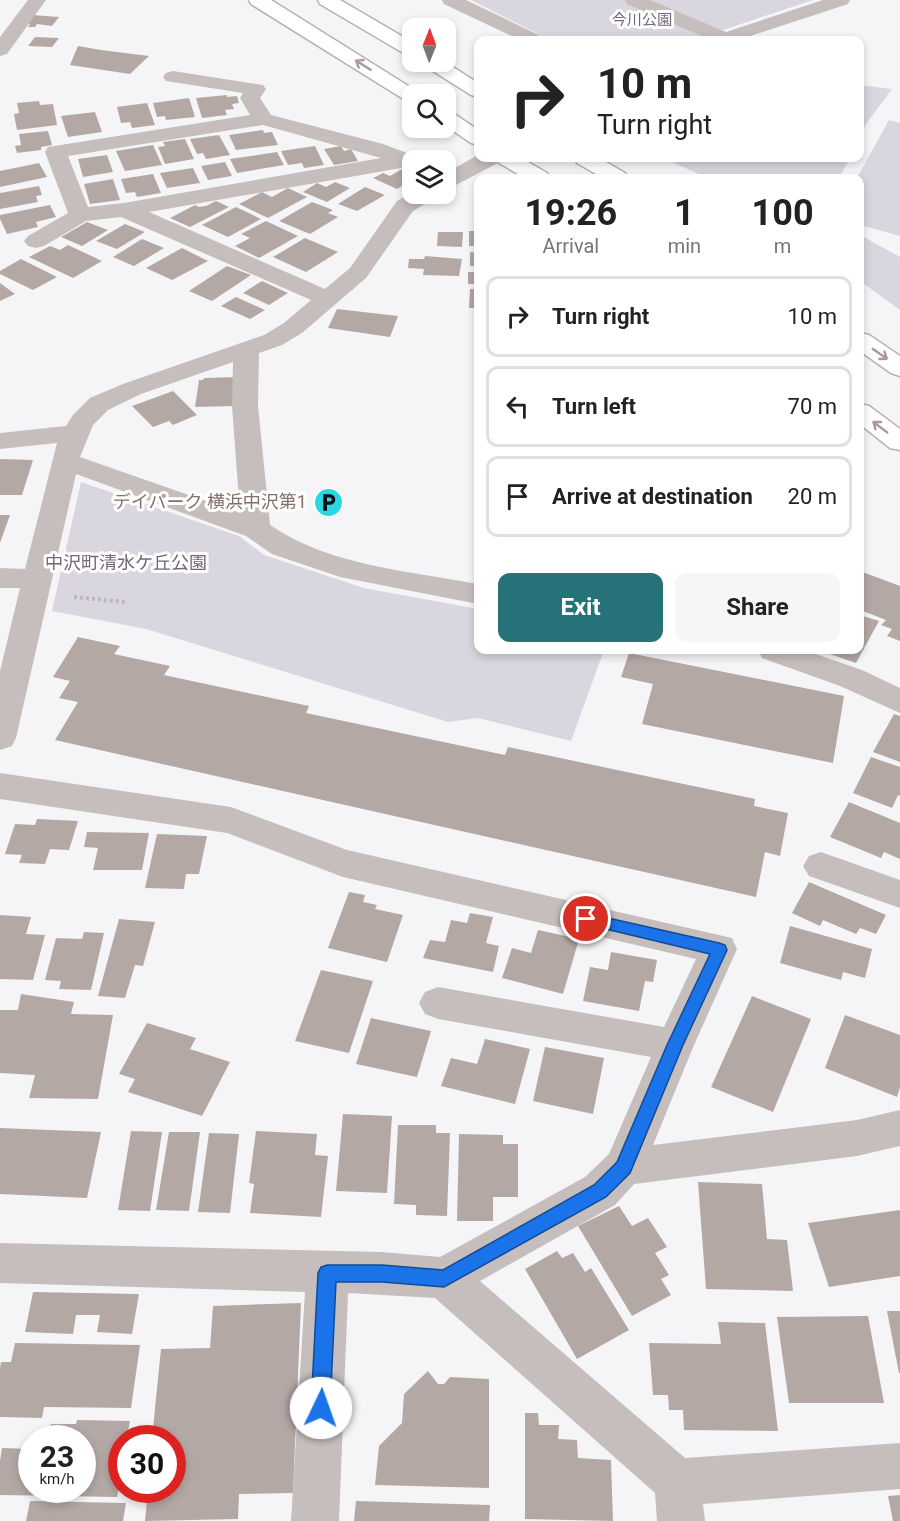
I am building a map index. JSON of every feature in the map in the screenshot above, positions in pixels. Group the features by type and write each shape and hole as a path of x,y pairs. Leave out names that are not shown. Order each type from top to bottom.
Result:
{"highway":[{"path":"258,0 402,90"},
{"path":"327,0 402,44"},
{"path":"448,72 474,88"},
{"path":"456,124 474,135"},
{"path":"513,162 533,174"},
{"path":"591,162 611,174"},
{"path":"864,343 900,368"},
{"path":"864,415 900,442"}],"street":[{"path":"0,50 38,0"},
{"path":"451,0 526,36"},
{"path":"634,0 715,36"},
{"path":"731,36 841,0"},
{"path":"173,77 256,89 250,98 263,118"},
{"path":"80,215 56,152 263,118 402,160"},
{"path":"456,176 482,162"},
{"path":"36,241 80,215 124,210 402,163"},
{"path":"0,738 6,689 36,588 65,461 82,421 99,404 132,389 273,340 293,328 358,273 408,204"},
{"path":"124,210 328,299"},
{"path":"246,349 245,406 256,529"},
{"path":"0,441 75,433"},
{"path":"65,461 256,529 282,547 350,570 474,593"},
{"path":"0,578 36,588"},
{"path":"784,654 851,678 900,702"},
{"path":"0,786 231,820 343,863 719,950 675,1045 624,1167 600,1191 444,1278 382,1273 0,1263"},
{"path":"821,866 900,894"},
{"path":"438,1003 675,1045"},
{"path":"624,1167 857,1138 900,1128"},
{"path":"315,1521 327,1273"},
{"path":"444,1278 679,1502 900,1466"}],"path":[{"path":"36,588 124,602"}],"green space":[{"name":"今川公園","path":"471,0 813,0 705,36 542,36"},
{"path":"864,86 892,89 864,128"},
{"path":"889,120 900,123 900,236 864,226 864,174 859,174"},
{"path":"672,162 848,162 841,174 699,174"},
{"path":"864,237 900,257 900,310 864,284"},
{"name":"中沢町清水ケ丘公園","path":"81,482 239,536 264,555 364,588 474,608 474,654 603,654 571,741 478,718 448,722 146,629 52,611"}],"building":[{"path":"32,15 59,17 52,26 37,24 35,27 28,27 30,24 25,24"},
{"path":"35,37 59,38 52,47 28,46"},
{"path":"78,46 149,56 130,74 70,65"},
{"path":"227,95 227,97 237,96 239,103 232,104 234,109 225,110 227,115 202,118 196,98"},
{"path":"189,98 195,117 166,120 165,116 157,117 153,103"},
{"path":"39,101 40,105 53,104 57,125 17,130 14,114 19,113 17,103"},
{"path":"147,103 155,125 132,128 130,122 121,123 117,107"},
{"path":"95,112 102,132 68,137 61,116"},
{"path":"263,130 264,133 272,132 278,145 236,150 229,135"},
{"path":"48,131 52,145 41,147 41,150 17,153 15,146 21,145 19,134"},
{"path":"219,135 230,155 206,159 203,153 197,154 190,139"},
{"path":"185,139 194,159 165,164 158,147 165,146 163,142"},
{"path":"153,145 162,165 125,171 116,151"},
{"path":"315,146 324,165 304,168 302,163 288,165 281,151"},
{"path":"341,146 344,151 351,149 358,161 334,165 324,149"},
{"path":"277,152 284,165 237,173 230,159"},
{"path":"107,155 113,172 83,177 78,159"},
{"path":"225,162 232,176 208,180 201,166"},
{"path":"39,163 47,177 0,187 0,171"},
{"path":"193,168 200,183 167,188 160,173"},
{"path":"402,169 402,186 397,189 373,178 383,173 390,176"},
{"path":"153,174 161,193 137,197 135,192 126,193 121,179"},
{"path":"113,179 120,200 90,204 84,184"},
{"path":"335,182 350,188 327,202 303,192 317,183 326,187"},
{"path":"39,186 42,195 36,196 38,202 0,209 0,193"},
{"path":"365,187 385,195 357,211 338,204"},
{"path":"288,188 307,197 268,218 239,204 262,192 272,197"},
{"path":"216,201 229,207 190,227 170,218 195,205 206,206"},
{"path":"312,202 333,210 328,213 338,217 310,234 279,221"},
{"path":"50,205 56,217 36,222 38,227 7,234 0,219 0,215"},
{"path":"236,207 261,219 228,237 202,225"},
{"path":"266,221 298,236 259,258 235,246 250,238 241,234"},
{"path":"87,222 108,230 82,246 61,237"},
{"path":"125,224 145,232 117,249 96,241"},
{"path":"469,231 474,231 474,246 469,246"},
{"path":"438,232 463,232 462,247 437,246"},
{"path":"305,238 338,252 306,272 273,257"},
{"path":"142,239 164,248 134,266 113,257"},
{"path":"68,245 102,261 73,278 29,257 50,246 60,250"},
{"path":"182,248 208,261 172,280 146,268"},
{"path":"470,252 474,252 474,266 470,266"},
{"path":"425,256 462,259 459,276 423,275 424,269 408,268 409,259 424,259"},
{"path":"21,259 57,277 33,290 0,274 0,271"},
{"path":"227,266 251,275 212,301 189,291"},
{"path":"468,272 474,272 474,284 468,284"},
{"path":"262,281 288,293 269,305 243,293"},
{"path":"0,283 15,294 0,301"},
{"path":"470,289 474,289 474,308 469,308"},
{"path":"236,297 265,310 250,319 221,306"},
{"path":"337,309 398,316 390,337 328,328"},
{"path":"238,377 234,406 195,407 199,380"},
{"path":"173,391 197,415 173,425 169,421 153,427 132,406"},
{"path":"0,459 33,460 22,495 0,495"},
{"path":"0,515 10,515 0,543"},
{"path":"864,572 900,586 900,641 887,636 892,629 881,625 886,620 864,612"},
{"path":"864,616 879,621 864,648"},
{"path":"78,637 120,646 114,654 170,666 164,675 309,706 306,713 505,755 508,747 755,799 754,806 788,813 780,856 765,852 756,897 55,740 78,702 59,698 70,681 53,677"},
{"path":"629,654 634,654 844,696 833,763 642,724 653,684 621,677"},
{"path":"830,654 861,654 856,663"},
{"path":"894,714 900,716 900,762 873,752"},
{"path":"871,757 900,767 900,796 898,795 892,808 853,793"},
{"path":"849,802 900,823 900,859 884,852 881,858 830,837"},
{"path":"37,819 78,821 69,850 50,849 45,864 19,863 22,855 5,854 15,824 35,825"},
{"path":"87,832 149,833 142,870 93,870 98,848 84,847"},
{"path":"157,834 207,836 199,874 186,874 184,889 145,888"},
{"path":"809,882 886,915 876,934 860,928 856,934 823,920 820,926 792,913"},
{"path":"349,892 365,895 363,902 377,905 375,909 403,915 387,962 328,948"},
{"path":"470,913 493,917 486,943 499,946 493,972 423,958 430,940 445,942 451,920 467,923"},
{"path":"0,915 31,917 26,934 45,935 33,980 0,979"},
{"path":"119,919 155,922 143,966 135,965 125,998 98,996"},
{"path":"790,926 872,949 865,978 843,972 841,980 780,963"},
{"path":"538,930 579,939 563,994 502,978 512,948 531,953"},
{"path":"84,932 104,933 91,990 59,989 61,981 45,980 56,938 82,939"},
{"path":"611,952 657,960 653,982 645,981 639,1011 583,1001 590,967 608,970"},
{"path":"321,970 373,981 349,1053 295,1041"},
{"path":"21,994 74,1002 71,1014 113,1015 98,1099 29,1098 35,1075 0,1073 0,1010 18,1010"},
{"path":"752,996 811,1019 773,1112 711,1087"},
{"path":"845,1015 900,1035 900,1087 897,1097 825,1068"},
{"path":"371,1018 431,1031 417,1077 356,1064"},
{"path":"147,1023 196,1038 190,1049 230,1062 202,1116 128,1092 135,1079 119,1074"},
{"path":"485,1039 530,1049 515,1104 441,1086 451,1058 477,1064"},
{"path":"545,1047 604,1058 593,1114 533,1101"},
{"path":"343,1114 392,1116 387,1193 336,1191"},
{"path":"398,1125 436,1125 436,1133 450,1133 447,1216 416,1215 416,1205 394,1204"},
{"path":"0,1128 101,1132 87,1198 0,1194"},
{"path":"131,1131 162,1132 150,1211 118,1210"},
{"path":"256,1131 317,1134 315,1155 328,1156 321,1217 250,1213 254,1184 249,1183"},
{"path":"169,1132 200,1132 189,1211 156,1210"},
{"path":"209,1133 239,1134 230,1213 198,1212"},
{"path":"459,1134 503,1135 503,1144 518,1144 518,1197 493,1197 493,1221 457,1221"},
{"path":"698,1182 762,1184 767,1239 787,1240 793,1291 706,1289"},
{"path":"619,1206 632,1226 648,1218 667,1247 655,1253 669,1275 661,1279 671,1295 632,1316 578,1226"},
{"path":"900,1210 900,1276 829,1287 808,1223"},
{"path":"557,1251 562,1258 573,1253 585,1272 591,1268 629,1330 577,1359 525,1269"},
{"path":"33,1292 139,1294 132,1334 97,1332 100,1315 76,1315 73,1334 25,1332"},
{"path":"301,1303 293,1493 239,1494 238,1519 145,1521 147,1503 186,1503 186,1425 153,1425 161,1349 210,1348 213,1306"},
{"path":"887,1311 900,1311 900,1373 899,1373"},
{"path":"868,1316 884,1403 789,1403 777,1317"},
{"path":"718,1322 765,1323 778,1431 684,1430 683,1410 669,1410 668,1395 653,1395 649,1343 721,1344"},
{"path":"15,1343 140,1345 131,1408 44,1407 42,1418 0,1417 1,1362 11,1362"},
{"path":"428,1371 438,1384 444,1384 450,1377 489,1379 489,1488 375,1485 379,1446 402,1423 404,1394"},
{"path":"525,1413 538,1413 539,1425 559,1425 558,1439 577,1440 578,1458 611,1460 613,1521 525,1519"},
{"path":"77,1420 130,1421 129,1425 108,1425 108,1497 96,1497 96,1425 51,1425 76,1424"},
{"path":"2,1448 18,1449 18,1495 0,1495"},
{"path":"900,1495 900,1521 893,1521 888,1496"},
{"path":"356,1501 490,1505 489,1521 354,1521"},
{"path":"30,1503 126,1503 123,1521 26,1521"}],"place":[{"name":"デイパーク 横浜中沢第1","path":"328,502"}],"route":[{"path":"321,1408 327,1273 382,1273 444,1278 600,1191 624,1167 675,1045 719,950 586,919"}]}
